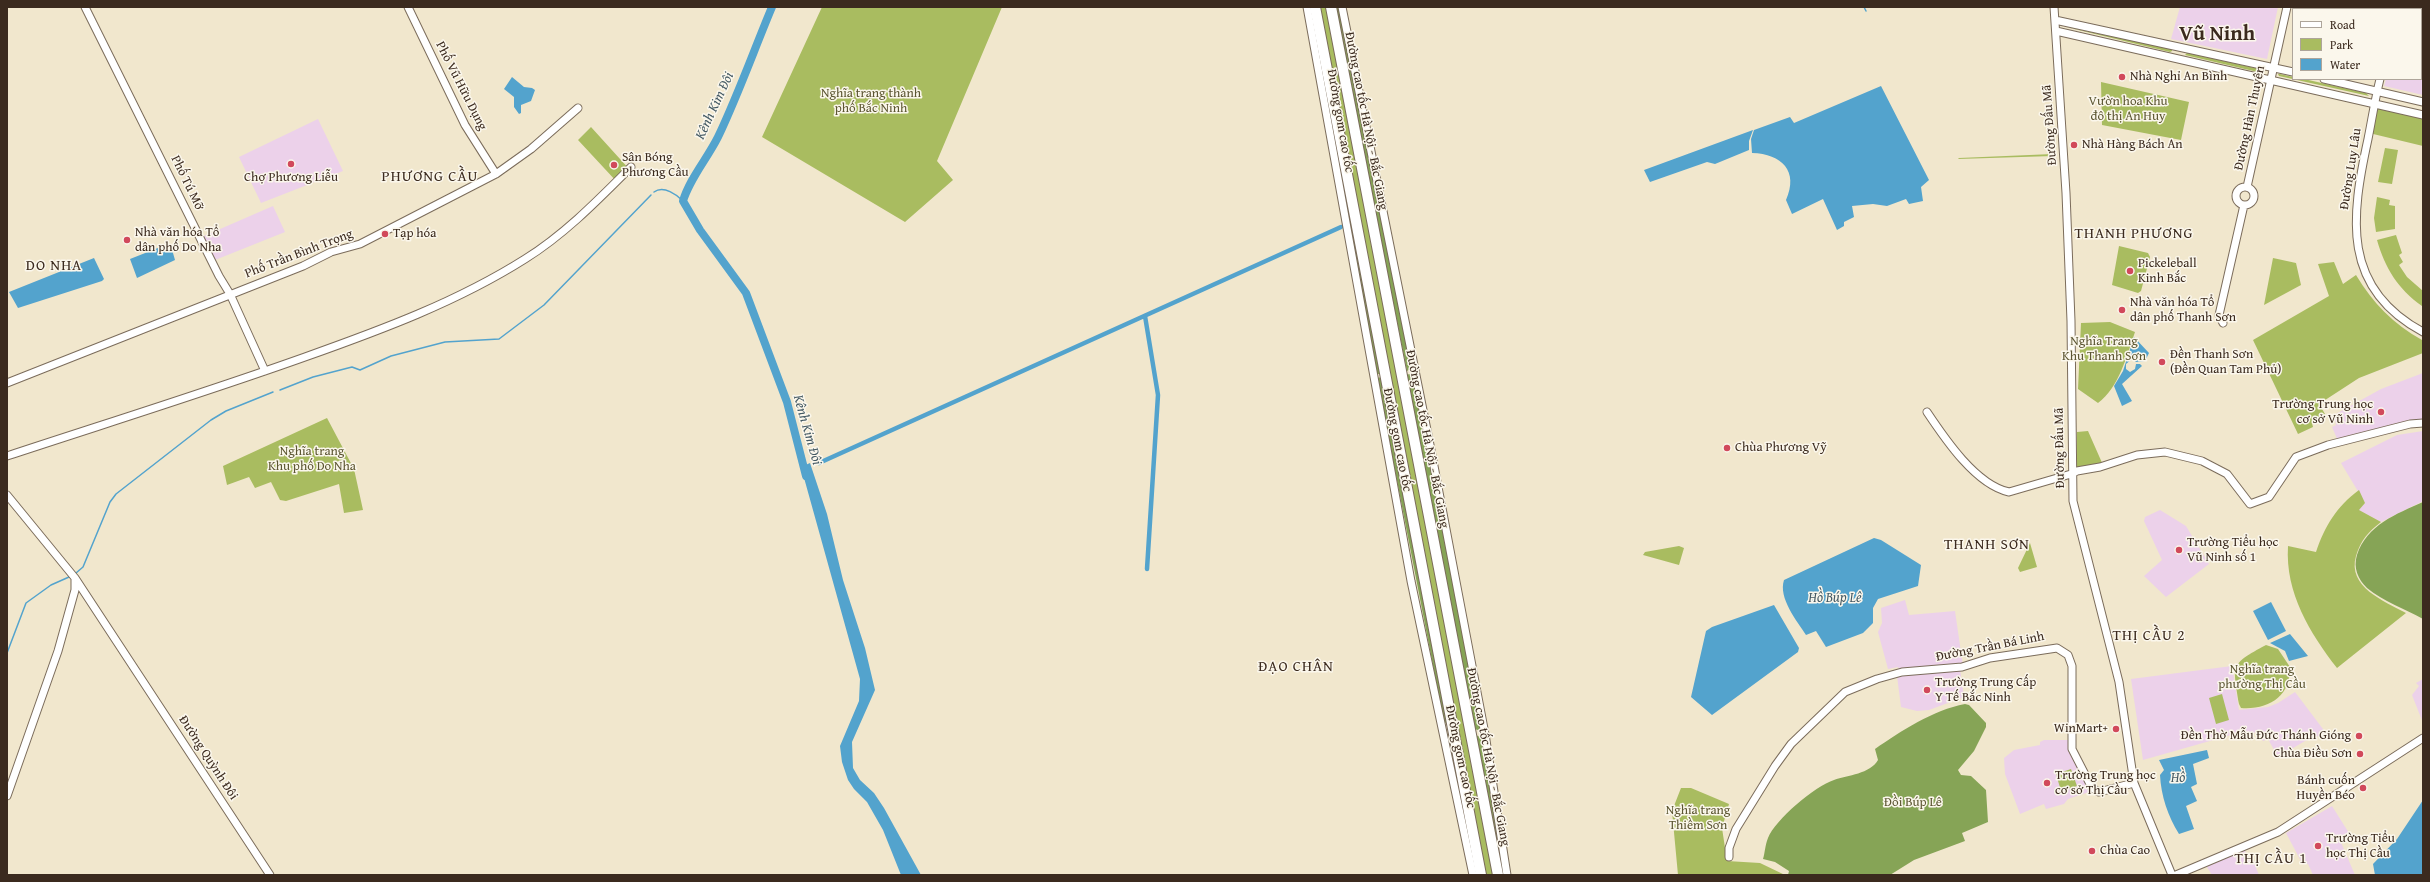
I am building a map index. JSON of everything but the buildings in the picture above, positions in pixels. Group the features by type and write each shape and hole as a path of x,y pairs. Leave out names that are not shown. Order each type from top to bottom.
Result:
{"highway":[{"path":"1315,7 1481,875"},
{"name":"Đường cao tốc Hà Nội - Bắc Giang","path":"1331,7 1498,875"}],"main road":[{"name":"Phố Tú Mỡ","path":"85,7 219,276 230,294 265,371"},
{"name":"Phố Vũ Hữu Dụng","path":"408,7 465,125 496,174"},
{"name":"Đường gom cao tốc","path":"1307,7 1411,581 1473,875"},
{"name":"Đường gom cao tốc","path":"1342,7 1434,468 1485,734 1507,875"},
{"name":"Đường Đấu Mã","path":"2054,7 2071,314 2071,474 2077,526 2121,691 2134,783 2172,875"},
{"name":"Đường Hàn Thuyên","path":"2247,187 2287,7"},
{"path":"2055,20 2292,72"},
{"path":"2056,31 2423,115"},
{"path":"2178,59 2180,47"},
{"path":"2328,80 2423,102"},
{"name":"Đường Luy Lâu","path":"2380,80 2356,202 2358,249 2366,273 2381,297 2397,315 2423,332"},
{"name":"Phố Trần Bình Trọng","path":"7,383 303,266 331,252 360,244 496,174 531,149 578,108"},
{"path":"7,456 265,371 385,328 455,298 519,262 549,241 589,208 631,167"},
{"path":"2247,187 2253,191 2254,197 2251,203 2244,205 2238,202 2236,195 2240,189 2247,187"},
{"path":"2223,323 2219,315 2244,205"},
{"path":"1927,412 1956,454 1999,490 2009,492 2077,471 2100,467 2137,455 2165,452 2202,461 2227,474 2250,504 2269,497 2296,457 2335,443 2410,424 2423,423"},
{"name":"Đường Quỳnh Đôi","path":"7,495 75,578 270,875"},
{"path":"7,796 58,652 75,590 75,578"},
{"name":"Đường Trần Bá Linh","path":"1729,857 1729,848 1736,829 1791,744 1845,692 1877,679 1902,672 1962,667 1990,658 2057,648 2068,655 2072,666 2070,740 2072,749 2090,784 2099,792 2134,783"},
{"path":"2176,875 2278,832 2423,738"}],"shaded area":[{"path":"2180,7 2278,7 2267,59 2171,39"},
{"path":"2423,7 2423,95 2384,86 2386,80 2422,80 2422,8 2400,8"},
{"name":"Chợ Phương Liễu","path":"318,119 343,171 261,203 239,157"},
{"path":"273,206 285,232 215,260 204,236"},
{"name":"Trường Trung học cơ sở Vũ Ninh","path":"2423,373 2423,421 2338,441 2332,427 2336,425 2334,415 2381,389"},
{"path":"2423,431 2423,501 2381,522 2358,510 2365,503 2341,463 2397,435"},
{"name":"Trường Tiểu học Vũ Ninh số 1","path":"2160,510 2186,526 2209,564 2166,597 2144,576 2162,560 2144,521 2145,517"},
{"path":"1905,600 1909,615 1955,611 1963,666 1900,671 1898,667 1888,669 1878,632 1882,623 1881,608"},
{"path":"2232,666 2239,710 2268,707 2278,703 2295,692 2326,733 2305,741 2278,757 2268,739 2263,741 2257,732 2240,737 2238,733 2143,760 2131,679"},
{"path":"1960,669 1964,697 1929,710 1917,711 1901,707 1897,676"},
{"path":"2423,679 2423,723 2412,695 2419,686 2416,683"},
{"name":"Trường Trung học cơ sở Thị Cầu","path":"2044,740 2068,740 2070,750 2089,792 2068,799 2064,804 2046,809 2044,804 2020,814 2005,774 2004,758 2014,750 2040,745 2040,742"},
{"name":"Trường Tiểu học Thị Cầu","path":"2332,806 2349,833 2340,840 2355,875 2313,875 2308,864 2302,863 2286,833"},
{"path":"2245,850 2247,860 2252,858 2259,875 2212,875 2205,864"}],"green space":[{"name":"Nghĩa trang thành phố Bắc Ninh","path":"822,7 1002,7 937,161 953,180 905,222 762,137"},
{"path":"1313,7 1382,374 1377,374 1320,64"},
{"path":"1320,7 1327,7 1493,875 1485,875"},
{"path":"1334,7 1339,7 1412,368 1407,371"},
{"path":"2066,27 2172,49 2172,51 2170,52"},
{"path":"2187,53 2264,71 2262,73 2185,55"},
{"path":"2278,74 2292,77 2292,79 2279,76"},
{"path":"2297,80 2308,80 2366,93 2369,96"},
{"name":"Vườn hoa Khu đô thị An Huy","path":"2101,82 2189,102 2181,140 2102,125"},
{"path":"2374,105 2423,115 2423,146 2369,133"},
{"path":"591,127 630,170 617,182 578,140"},
{"path":"2385,148 2398,150 2392,184 2378,182"},
{"path":"2053,154 2053,156 1958,159 1959,158"},
{"path":"2377,197 2390,200 2389,205 2395,206 2395,229 2376,232 2374,218"},
{"path":"2396,235 2402,253 2399,255 2403,262 2399,265 2407,277 2423,291 2422,306 2399,285 2388,269 2380,250 2377,240"},
{"name":"Pickeleball Kinh Bắc","path":"2119,246 2148,253 2150,257 2141,291 2138,293 2112,285"},
{"path":"2273,258 2296,263 2301,285 2264,305"},
{"path":"2334,262 2343,284 2356,275 2369,295 2384,312 2402,327 2422,340 2423,353 2359,378 2319,404 2325,414 2312,423 2313,427 2298,434 2253,340 2329,296 2318,264"},
{"name":"Nghĩa Trang Khu Thanh Sơn","path":"2110,322 2135,332 2117,380 2112,389 2098,403 2078,389 2081,323"},
{"path":"1410,374 1413,376 1481,729 1478,730 1474,729 1405,375"},
{"path":"1382,377 1448,724 1444,722 1377,378"},
{"name":"Nghĩa trang Khu phố Do Nha","path":"327,418 354,469 363,510 344,513 339,484 286,501 280,500 271,482 255,488 249,477 227,485 223,466"},
{"path":"2088,431 2103,465 2077,468 2077,432"},
{"path":"2359,490 2365,503 2359,510 2381,522 2372,529 2360,545 2356,556 2355,567 2357,576 2369,592 2406,613 2337,668 2318,641 2301,612 2291,580 2288,563 2288,546 2316,552 2327,525 2344,503"},
{"path":"2423,502 2423,619 2387,601 2367,588 2357,573 2356,560 2362,545 2375,528 2393,516"},
{"path":"2030,543 2037,567 2020,572 2018,568"},
{"path":"1679,546 1684,548 1679,565 1643,555 1645,552"},
{"name":"Nghĩa trang phường Thị Cầu","path":"2266,645 2278,649 2290,667 2287,686 2276,699 2269,704 2261,707 2241,708 2235,681 2236,667 2245,657"},
{"path":"2222,694 2229,720 2216,724 2209,698"},
{"name":"Đồi Búp Lê","path":"1965,704 1969,705 1986,723 1986,727 1974,751 1958,770 1961,775 1971,776 1986,790 1988,822 1962,833 1965,841 1914,860 1890,875 1788,875 1789,871 1775,862 1763,859 1767,841 1772,831 1796,804 1826,783 1870,768 1878,760 1875,749 1906,728 1941,711"},
{"path":"1474,734 1482,738 1504,875 1501,875"},
{"path":"2071,769 2077,786 2061,791 2056,774"},
{"name":"Nghĩa trang Thiềm Sơn","path":"1681,788 1691,788 1729,804 1722,828 1727,861 1760,863 1785,875 1678,875 1672,811"}],"water":[{"path":"512,77 524,87 535,90 531,101 521,105 521,113 519,114 514,107 514,97 504,89"},
{"path":"1881,86 1929,180 1921,187 1923,201 1909,204 1906,199 1887,206 1873,204 1852,206 1854,217 1844,222 1844,226 1837,230 1823,199 1792,214 1786,200 1790,190 1789,173 1785,166 1772,157 1752,153 1751,139 1754,130 1790,117 1794,123"},
{"path":"1753,130 1749,141 1749,150 1715,164 1707,162 1650,182 1644,170"},
{"path":"168,244 171,246 175,260 137,278 130,259"},
{"path":"94,258 104,279 102,281 18,308 9,292"},
{"path":"2134,337 2149,353 2145,361 2136,362 2132,359 2126,364 2126,369 2130,372 2135,369 2136,364 2140,364 2142,366 2122,384 2132,401 2122,406 2114,386 2123,371"},
{"path":"810,463 827,514 843,580 865,648 875,690 852,742 853,768 860,780 874,793 884,808 921,875 901,875 883,830 867,802 854,789 848,780 842,762 840,746 859,701 860,679 801,467"},
{"name":"Hồ Búp Lê","path":"1874,538 1881,540 1921,565 1918,586 1878,599 1873,608 1873,623 1863,633 1826,647 1816,631 1806,635 1789,609 1784,594 1784,580"},
{"path":"2271,602 2286,631 2268,640 2253,611"},
{"name":"Hồ Búp Lê","path":"1774,605 1799,648 1798,652 1712,715 1691,697 1706,631 1712,627"},
{"path":"2290,634 2308,656 2289,661 2285,651 2270,643"},
{"name":"Hồ","path":"2207,750 2209,758 2193,764 2197,784 2191,787 2197,801 2186,806 2194,829 2179,834 2168,813 2160,775 2164,770 2159,760"},
{"path":"2423,800 2423,875 2375,875 2373,864 2397,839"}],"waterway":[{"name":"Kênh Kim Đôi","path":"772,7 718,137 694,176 683,201 700,230 746,293 787,402 806,476"},
{"path":"1864,7 1866,11"},
{"path":"654,192 658,190 666,190 683,201"},
{"path":"280,390 313,377 352,367 360,370 391,356 445,342 499,339 544,305 651,195"},
{"path":"819,463 1341,227"},
{"path":"1145,316 1158,395 1147,569"},
{"path":"76,573 83,567 110,502 116,494 211,420 226,411 273,392"},
{"path":"7,653 26,603 51,585 69,577"}],"place":[{"name":"Nhà Nghỉ An Bình","path":"2122,77"},
{"name":"Nhà Hàng Bách An","path":"2074,145"},
{"name":"Chợ Phương Liễu","path":"291,164"},
{"name":"Sân Bóng Phương Cầu","path":"614,165"},
{"name":"Tạp hóa","path":"385,234"},
{"name":"Nhà văn hóa Tổ dân phố Do Nha","path":"127,240"},
{"name":"Pickeleball Kinh Bắc","path":"2130,271"},
{"name":"Nhà văn hóa Tổ dân phố Thanh Sơn","path":"2122,310"},
{"name":"Đền Thanh Sơn (Đền Quan Tam Phủ)","path":"2162,362"},
{"name":"Trường Trung học cơ sở Vũ Ninh","path":"2381,412"},
{"name":"Chùa Phương Vỹ","path":"1727,448"},
{"name":"Trường Tiểu học Vũ Ninh số 1","path":"2179,550"},
{"name":"Trường Trung Cấp Y Tế Bắc Ninh","path":"1927,690"},
{"name":"WinMart+","path":"2116,729"},
{"name":"Đền Thờ Mẫu Đức Thánh Gióng","path":"2359,736"},
{"name":"Chùa Điều Sơn","path":"2360,754"},
{"name":"Trường Trung học cơ sở Thị Cầu","path":"2047,783"},
{"name":"Bánh cuốn Huyền Béo","path":"2363,788"},
{"name":"Trường Tiểu học Thị Cầu","path":"2318,846"},
{"name":"Chùa Cao","path":"2092,851"}],"district":[{"name":"Vũ Ninh","path":"2217,35"},
{"name":"PHƯƠNG CẦU","path":"430,177"},
{"name":"THANH PHƯƠNG","path":"2134,234"},
{"name":"DO NHA","path":"54,266"},
{"name":"THANH SƠN","path":"1987,545"},
{"name":"THỊ CẦU 2","path":"2149,636"},
{"name":"ĐẠO CHÂN","path":"1296,667"},
{"name":"THỊ CẦU 1","path":"2271,859"}]}
